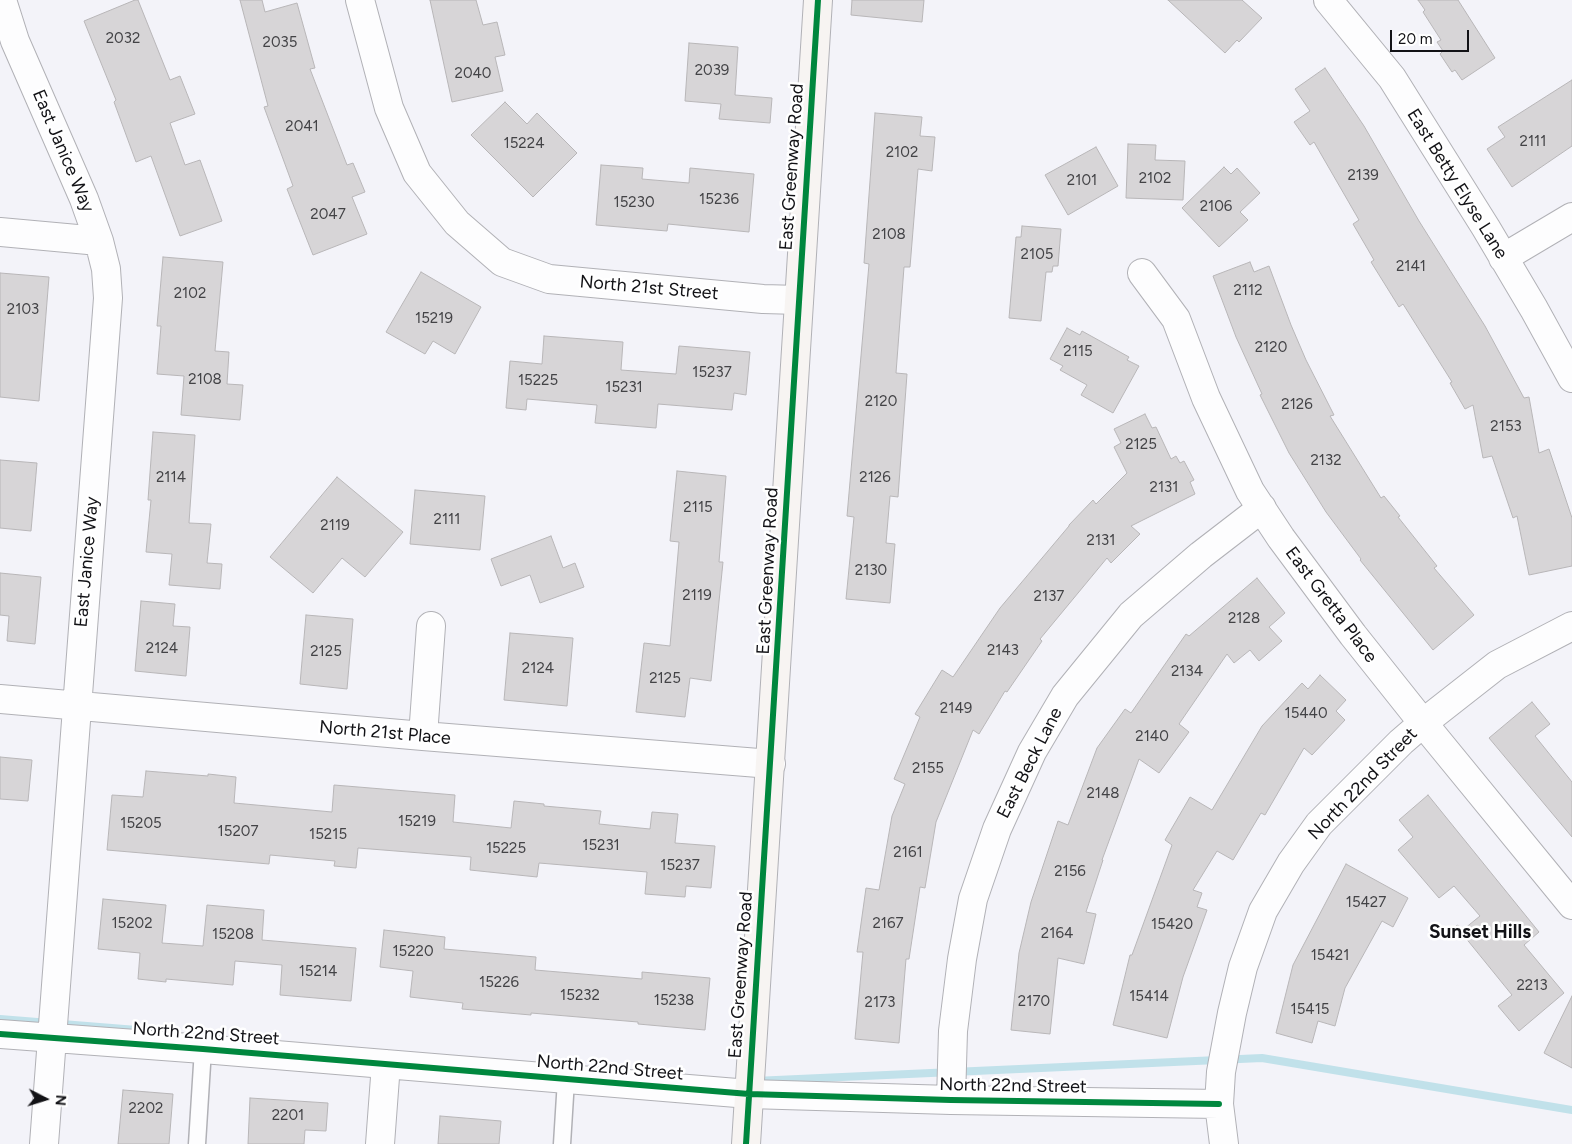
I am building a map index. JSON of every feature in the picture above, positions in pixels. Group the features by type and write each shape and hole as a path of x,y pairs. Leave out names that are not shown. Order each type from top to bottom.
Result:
{"street":[{"name":"East Janice Way","path":"2,0 15,41 84,199 99,241 106,269 108,298 44,1144"},
{"name":"North 21st Street","path":"360,0 390,108 417,173 457,223 502,262 549,279 763,299 799,300"},
{"name":"East Greenway Road","path":"746,1144 818,0"},
{"name":"East Betty Elyse Lane","path":"1328,0 1392,78 1503,258 1572,378"},
{"path":"1503,258 1572,217"},
{"path":"0,232 99,241"},
{"name":"East Gretta Place","path":"1142,273 1176,319 1206,398 1250,491 1281,538 1353,635 1572,905"},
{"name":"East Beck Lane","path":"951,1100 953,1031 962,959 973,900 997,829 1032,752 1065,696 1131,615 1262,508"},
{"path":"423,736 431,626"},
{"name":"North 22nd Street","path":"0,1034 749,1094 951,1100 1219,1104 1221,1072 1232,1013 1244,967 1263,911 1291,863 1319,824 1401,742 1497,665 1572,626"},
{"name":"North 21st Place","path":"0,699 771,764"},
{"path":"380,1144 386,1064"},
{"path":"1219,1104 1224,1144"}],"lane":[{"path":"197,1144 203,1049"},
{"path":"562,1144 566,1080"}],"building":[{"path":"138,0 170,80 180,76 195,114 170,123 185,165 200,160 222,221 180,236 151,156 136,162 114,102 116,100 84,21"},
{"path":"240,0 262,0 265,12 297,3 315,68 310,69 347,165 353,163 365,192 352,197 367,234 313,255 287,189 293,186 264,107 268,106"},
{"path":"430,0 476,0 483,25 497,22 505,55 495,57 503,91 452,102"},
{"path":"852,0 924,0 922,22 851,15"},
{"path":"1168,0 1242,0 1262,18 1239,42 1237,40 1225,53"},
{"path":"1418,0 1458,0 1495,58 1462,80 1455,70 1452,72 1440,54 1443,51 1437,42 1441,40 1423,12 1425,10"},
{"path":"689,43 738,47 735,95 772,98 770,123 719,119 721,104 685,101"},
{"path":"1325,68 1364,126 1419,221 1485,326 1524,398 1529,397 1539,453 1549,449 1572,518 1572,566 1529,575 1517,516 1513,518 1492,456 1483,458 1473,405 1465,409 1450,383 1452,382 1403,304 1399,307 1371,262 1374,260 1353,224 1359,220 1314,142 1310,145 1294,122 1310,111 1295,89"},
{"path":"1572,80 1572,146 1512,187 1487,149 1505,137 1498,127"},
{"path":"505,102 527,124 537,113 577,153 533,197 471,135"},
{"path":"875,113 922,117 920,136 935,137 932,171 918,169 910,267 904,267 896,373 907,374 898,497 890,496 886,543 895,544 890,603 846,599 854,517 847,516 869,264 864,263"},
{"path":"1128,144 1156,145 1155,160 1185,161 1183,200 1126,198"},
{"path":"1096,147 1118,186 1068,215 1045,175"},
{"path":"601,165 643,168 642,179 689,183 690,168 754,174 749,232 668,224 667,231 596,225"},
{"path":"1224,167 1231,174 1237,168 1260,193 1240,212 1248,220 1219,247 1182,208"},
{"path":"1022,226 1061,229 1058,266 1053,266 1052,272 1046,272 1041,321 1009,318 1016,237 1021,237"},
{"path":"163,257 223,262 215,351 229,352 227,384 243,385 240,420 181,415 184,376 157,374 161,326 157,326"},
{"path":"1250,262 1254,272 1269,266 1306,360 1334,415 1330,416 1381,498 1384,496 1400,516 1398,517 1437,566 1434,568 1474,615 1433,650 1360,560 1326,512 1289,453 1260,395 1262,394 1236,337 1213,276"},
{"path":"421,272 481,307 455,354 433,341 425,354 386,332"},
{"path":"0,273 49,277 39,401 0,397"},
{"path":"1067,328 1080,335 1082,331 1129,357 1127,360 1139,366 1113,413 1081,395 1087,385 1060,370 1063,366 1050,359"},
{"path":"544,336 623,342 621,370 676,374 679,346 750,352 746,395 734,393 732,410 658,404 656,428 595,423 597,405 527,399 526,410 506,408 510,361 542,364"},
{"path":"1145,414 1152,428 1156,427 1171,459 1176,456 1180,463 1184,461 1194,480 1190,482 1195,494 1131,526 1140,534 1111,563 1107,558 1040,639 1042,641 1007,692 1005,691 979,734 973,730 936,822 925,888 920,887 909,959 906,959 899,1043 855,1039 863,952 857,952 866,888 879,890 892,816 905,784 894,779 920,717 915,714 942,670 953,677 1000,608 1069,525 1093,500 1096,504 1127,473 1114,447 1121,443 1114,429"},
{"path":"153,432 195,435 189,523 211,524 207,563 222,564 220,589 169,585 172,554 146,552 151,500 148,500"},
{"path":"0,460 37,463 31,531 0,528"},
{"path":"677,471 726,476 719,562 723,562 711,681 690,678 685,717 636,712 644,643 670,646 679,542 670,541"},
{"path":"337,477 403,532 365,577 342,558 313,593 270,557"},
{"path":"415,490 485,496 480,550 410,544"},
{"path":"551,536 563,568 575,563 584,587 540,603 530,575 501,586 491,559"},
{"path":"0,573 41,577 35,644 7,641 9,616 0,615"},
{"path":"1257,578 1285,613 1269,627 1282,641 1259,661 1250,650 1234,663 1227,654 1179,724 1189,732 1159,773 1139,759 1102,860 1086,912 1096,914 1084,964 1058,958 1050,1034 1011,1030 1019,953 1031,902 1058,821 1068,825 1097,748 1125,709 1131,713 1186,634 1189,636"},
{"path":"141,601 175,604 173,626 190,627 186,676 135,671"},
{"path":"306,615 353,619 347,689 300,684"},
{"path":"510,633 573,638 567,706 504,700"},
{"path":"1320,675 1346,700 1336,711 1345,720 1312,755 1304,748 1265,815 1261,813 1233,860 1217,851 1193,890 1202,893 1197,907 1207,910 1183,977 1167,1038 1113,1025 1130,955 1132,955 1172,845 1165,840 1190,797 1212,810 1262,726 1302,683 1308,689"},
{"path":"1532,702 1550,724 1535,736 1572,782 1572,837 1489,738"},
{"path":"0,757 32,760 28,801 0,799"},
{"path":"146,771 236,777 234,803 332,812 334,785 455,795 453,822 511,828 514,801 544,804 544,806 601,811 599,824 650,829 652,812 678,814 675,843 715,846 711,888 686,886 685,897 645,894 647,872 539,863 537,877 470,870 471,857 358,848 356,868 334,866 335,861 270,855 269,864 107,850 112,795 143,797"},
{"path":"1428,795 1539,932 1524,945 1564,993 1519,1031 1498,1006 1512,995 1456,926 1464,929 1480,916 1454,886 1439,898 1398,850 1413,837 1399,820"},
{"path":"1346,864 1408,898 1393,927 1382,921 1345,988 1335,1026 1318,1021 1312,1043 1276,1033 1293,965"},
{"path":"103,899 166,905 162,943 203,946 207,905 264,910 262,940 356,948 351,1001 280,995 282,965 235,961 233,985 166,979 166,982 138,979 140,953 98,949"},
{"path":"384,930 445,937 444,949 536,957 535,970 642,979 642,972 710,978 705,1030 638,1024 638,1022 462,1009 463,1003 410,997 413,971 380,967"},
{"path":"1572,996 1572,1068 1544,1053"},
{"path":"123,1090 173,1094 169,1144 118,1144"},
{"path":"250,1098 328,1103 326,1131 305,1130 304,1144 248,1144"},
{"path":"440,1116 501,1121 499,1144 438,1144"}],"waterway":[{"path":"0,1019 174,1033"},
{"path":"754,1081 1262,1058 1572,1110"}],"cycle path":[{"path":"746,1144 818,0"},
{"path":"0,1034 749,1094 951,1100 1219,1104"}],"district":[{"name":"Sunset Hills","path":"1480,932"}]}
